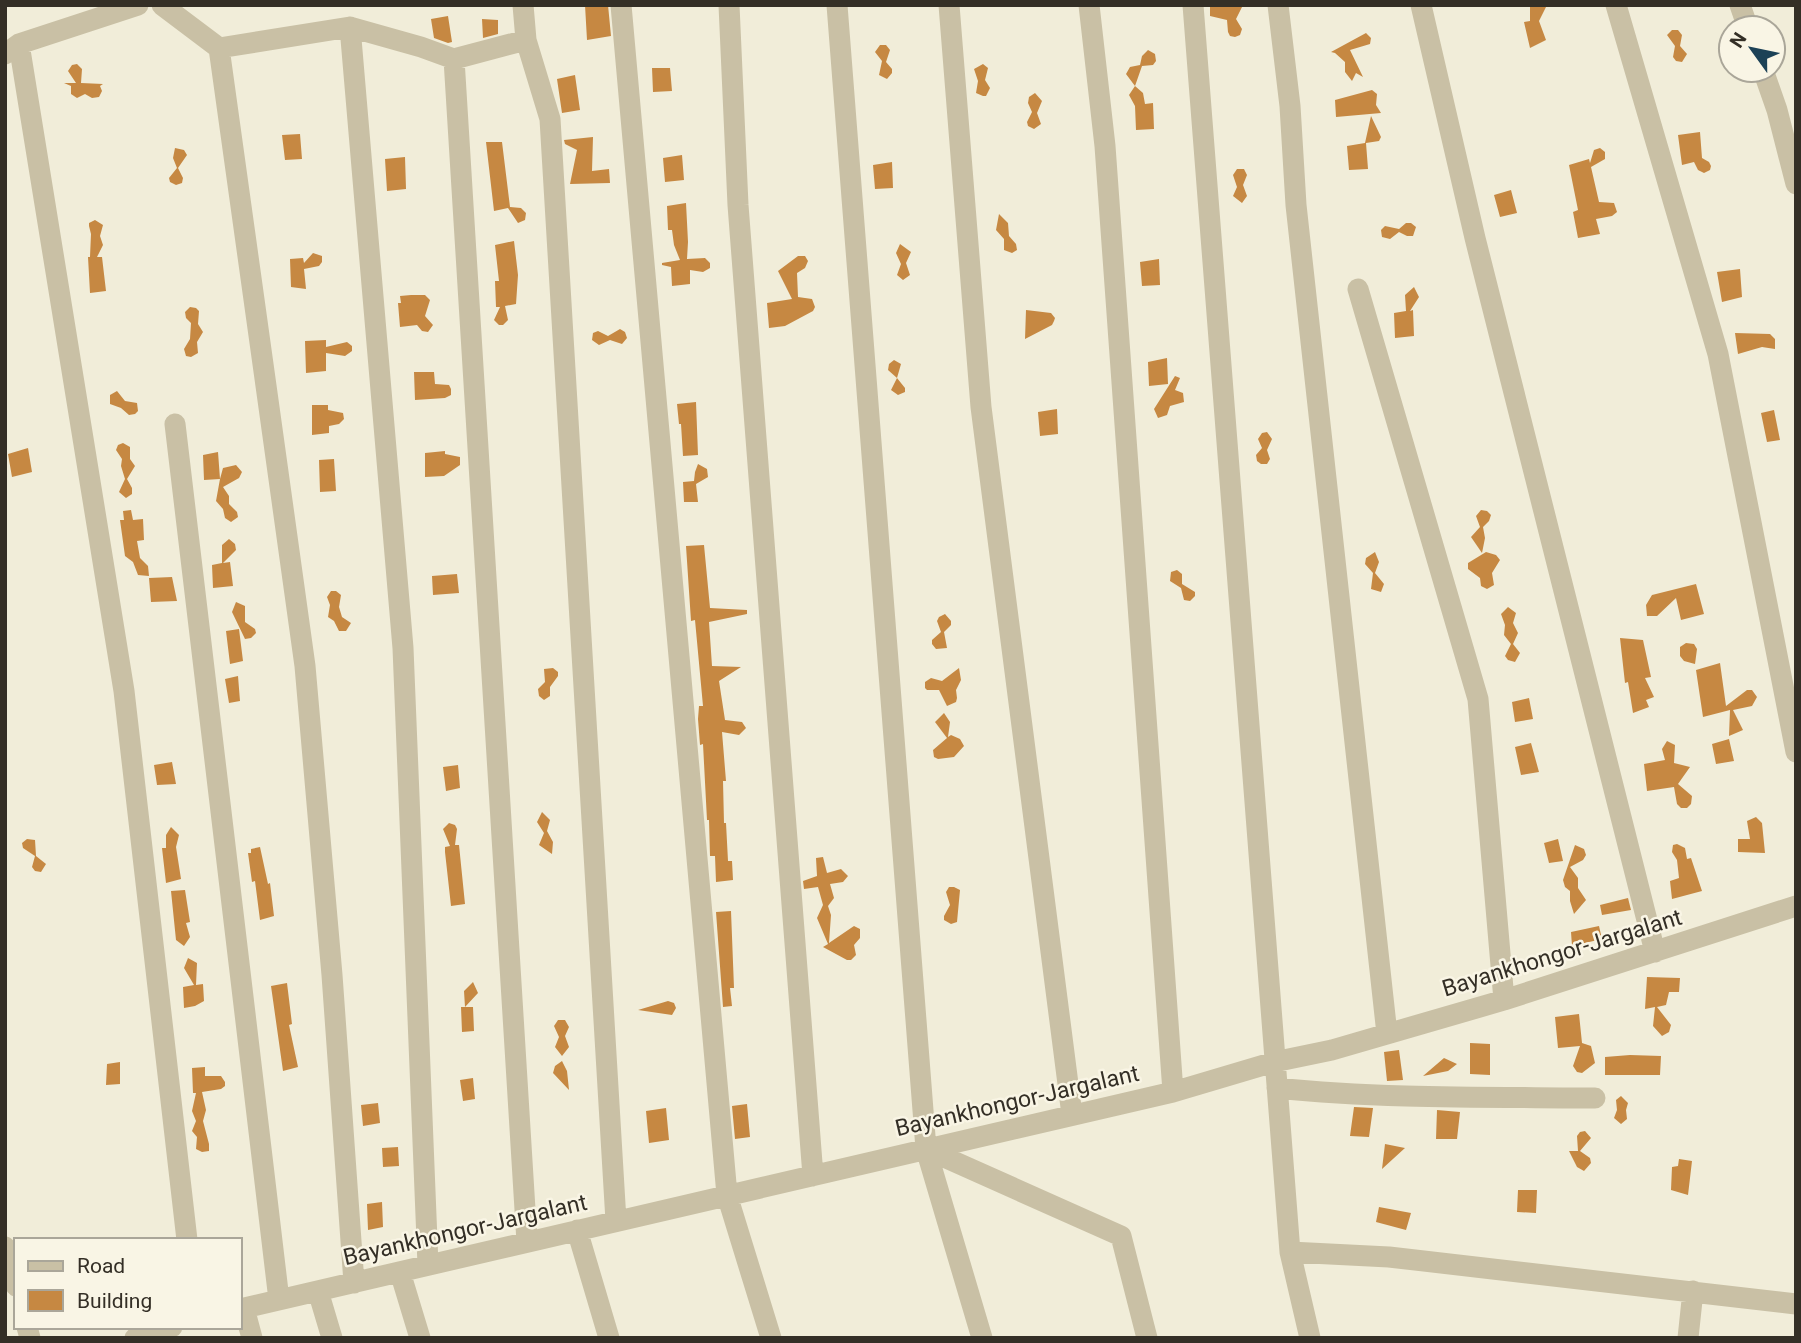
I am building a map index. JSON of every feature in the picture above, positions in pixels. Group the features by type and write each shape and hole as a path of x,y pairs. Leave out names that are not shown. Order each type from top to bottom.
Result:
{"street":[{"path":"138,5 12,49 124,691 187,1238"},
{"path":"162,5 219,48 305,666 332,975 354,1283"},
{"path":"523,5 527,40 550,119 616,1221"},
{"path":"621,5 727,1195 771,1338"},
{"path":"729,5 738,205 813,1176"},
{"path":"837,5 926,1149 982,1338"},
{"path":"948,5 981,407 1072,1115"},
{"path":"1088,5 1105,146 1173,1092"},
{"path":"1193,5 1290,1252 1310,1338"},
{"path":"1278,5 1290,106 1297,219 1387,1034"},
{"path":"1421,5 1475,238 1655,952"},
{"path":"1616,5 1718,354 1796,752"},
{"path":"219,48 350,27 454,59 527,40"},
{"path":"350,27 403,648 428,1265"},
{"path":"454,59 527,1242"},
{"path":"1768,84 1796,184"},
{"path":"1358,289 1478,699 1504,1000"},
{"path":"175,424 279,1300"},
{"name":"Bayankhongor-Jargalant","path":"242,1308 1173,1092 1274,1062 1332,1050 1504,1000 1796,906"},
{"path":"1277,1088 1421,1097 1595,1098"},
{"path":"926,1149 1121,1236 1147,1338"},
{"path":"577,1230 609,1338"},
{"path":"5,1247 14,1279"},
{"path":"1290,1252 1389,1257 1796,1304"},
{"path":"400,1272 420,1338"},
{"path":"318,1291 332,1338"},
{"path":"1688,1338 1693,1291"},
{"path":"242,1308 252,1338"},
{"path":"135,1338 167,1332"}],"building":[{"path":"585,5 608,5 611,36 587,40"},
{"path":"1210,5 1243,5 1236,19 1242,29 1240,35 1230,36 1227,20 1210,16"},
{"path":"1530,5 1547,5 1539,21 1546,40 1530,48 1524,22 1530,21"},
{"path":"448,16 452,42 448,43 434,38 431,19"},
{"path":"482,19 498,20 498,34 483,38"},
{"path":"1672,30 1678,30 1682,35 1680,46 1687,54 1682,62 1673,57 1675,46 1667,35"},
{"path":"1366,33 1371,38 1370,44 1350,50 1363,77 1356,73 1352,81 1345,72 1345,62 1331,52"},
{"path":"880,45 886,45 890,50 886,62 892,73 887,79 879,75 882,61 875,52"},
{"path":"1148,50 1155,54 1156,61 1153,65 1142,66 1135,86 1126,74 1130,67 1140,65 1142,56"},
{"path":"77,64 82,69 81,83 103,84 100,86 102,91 99,97 92,98 85,94 77,98 71,94 71,86 64,83 76,83 68,71 72,65"},
{"path":"983,64 988,68 985,80 990,88 986,96 976,93 978,81 974,69"},
{"path":"652,68 670,68 672,91 653,92"},
{"path":"575,75 580,110 562,113 557,79"},
{"path":"1135,86 1143,93 1145,104 1153,103 1154,129 1136,130 1135,106 1129,95"},
{"path":"1372,90 1377,94 1376,105 1381,113 1336,117 1335,100"},
{"path":"1035,93 1042,101 1037,113 1041,124 1034,129 1028,126 1027,122 1032,112 1028,103 1029,97"},
{"path":"1371,116 1381,137 1379,141 1366,143 1368,169 1349,170 1347,146 1365,143"},
{"path":"1700,132 1702,158 1711,166 1710,170 1704,173 1698,170 1694,162 1682,165 1678,135"},
{"path":"300,134 302,159 285,160 282,135"},
{"path":"593,137 592,171 609,169 610,183 570,184 577,150 565,144 564,140"},
{"path":"486,142 502,142 510,207 521,208 526,213 525,220 518,223 508,208 494,211"},
{"path":"175,148 184,150 187,155 178,168 183,178 182,183 176,185 170,182 169,178 177,168 173,158"},
{"path":"1600,148 1605,152 1605,159 1591,167 1599,202 1614,203 1617,212 1612,216 1596,219 1600,234 1578,238 1573,212 1578,210 1569,165 1589,159 1590,163 1594,150"},
{"path":"682,155 684,180 665,182 663,158"},
{"path":"405,157 406,189 387,191 385,159"},
{"path":"892,162 893,188 875,189 873,165"},
{"path":"1237,169 1244,169 1247,175 1243,185 1247,196 1242,203 1233,196 1237,187 1233,175"},
{"path":"1511,190 1517,213 1500,217 1494,195"},
{"path":"686,203 687,259 705,258 710,263 710,268 703,272 690,270 690,284 672,286 671,267 662,263 680,260 672,230 668,230 667,206"},
{"path":"999,214 1008,223 1009,236 1016,244 1017,250 1012,253 1004,250 1004,239 996,230"},
{"path":"95,220 103,225 100,236 103,245 97,257 102,257 106,291 90,293 89,223"},
{"path":"1406,223 1416,227 1413,236 1399,232 1390,239 1382,237 1381,230 1385,226 1399,229"},
{"path":"514,241 518,275 516,304 505,306 508,320 499,325 494,320 500,307 496,307 495,281 499,281 495,245"},
{"path":"900,244 911,252 906,263 910,275 903,280 897,275 901,264 896,253"},
{"path":"313,253 322,256 322,262 319,266 304,269 306,289 291,287 290,259 303,258 304,263"},
{"path":"798,256 805,256 808,261 805,268 797,273 798,297 812,299 815,307 813,311 785,326 769,328 767,303 792,299 778,271"},
{"path":"1159,259 1160,285 1142,286 1140,262"},
{"path":"1740,269 1742,297 1722,302 1717,272"},
{"path":"1414,287 1419,297 1410,311 1413,310 1414,336 1395,338 1394,313 1406,311 1405,295"},
{"path":"425,295 430,300 425,316 433,325 428,332 422,331 417,325 400,327 400,296"},
{"path":"190,307 199,311 198,324 203,332 197,342 198,353 191,357 186,356 184,349 190,339 191,323 185,312"},
{"path":"1026,310 1051,313 1054,321 1052,325 1025,339"},
{"path":"620,329 625,332 627,338 622,344 610,340 599,345 592,340 593,333 598,331 608,336"},
{"path":"1735,333 1770,334 1775,339 1775,349 1762,347 1738,354"},
{"path":"326,340 326,347 347,342 352,346 352,351 345,356 326,353 326,371 306,373 305,341"},
{"path":"1167,358 1168,384 1149,386 1148,362"},
{"path":"894,360 901,364 897,378 888,370 889,364"},
{"path":"414,372 434,372 435,384 449,385 451,395 445,398 415,400"},
{"path":"1175,376 1180,378 1175,390 1183,393 1184,402 1170,406 1167,415 1158,418 1154,409"},
{"path":"897,378 905,388 905,392 898,395 891,390"},
{"path":"117,391 125,401 137,403 138,411 135,414 129,415 110,404 110,395"},
{"path":"696,402 698,455 683,456 677,404"},
{"path":"312,405 328,405 328,410 343,413 344,419 339,424 329,426 329,433 312,435"},
{"path":"1057,409 1058,434 1040,436 1038,412"},
{"path":"1774,410 1780,440 1767,442 1761,413"},
{"path":"1267,432 1272,439 1267,450 1270,459 1267,464 1261,464 1256,455 1262,448 1258,439 1262,433"},
{"path":"123,443 130,447 130,459 135,466 127,479 132,494 126,498 119,492 125,479 122,459 116,450 118,445"},
{"path":"28,448 32,472 12,477 8,454"},
{"path":"445,451 445,454 460,457 460,465 444,476 425,477 425,453"},
{"path":"218,452 220,479 204,480 203,455"},
{"path":"334,459 336,491 320,492 319,460"},
{"path":"698,464 707,469 708,477 696,484 698,502 684,502 683,482 694,481"},
{"path":"236,465 242,472 239,478 223,487 229,496 229,504 237,512 238,517 231,522 225,518 223,509 216,501 223,468"},
{"path":"131,510 133,520 143,519 144,540 137,541 140,558 148,566 149,576 138,575 133,562 125,556 120,520 124,520 123,511"},
{"path":"1481,510 1491,515 1483,527 1485,538 1482,553 1471,537 1480,527 1476,516"},
{"path":"229,539 235,544 236,550 223,563 230,562 233,586 213,588 212,565 222,563 222,545"},
{"path":"704,545 710,608 747,610 747,614 709,622 712,666 741,667 719,681 725,720 742,722 746,728 739,735 722,732 726,781 723,781 724,823 733,880 716,882 715,856 710,856 703,744 700,745 699,706 703,706 695,620 691,621 686,546"},
{"path":"1375,552 1379,562 1375,573 1384,584 1381,592 1371,589 1373,573 1365,564 1366,558"},
{"path":"1486,552 1496,555 1500,560 1492,573 1494,585 1487,589 1481,586 1480,578 1468,569 1468,563"},
{"path":"1177,570 1182,574 1182,584 1195,592 1190,601 1184,600 1181,588 1170,581 1171,572"},
{"path":"457,574 459,593 433,595 432,576"},
{"path":"172,577 177,601 151,602 149,578"},
{"path":"1696,584 1704,614 1681,620 1676,598 1657,616 1647,616 1646,605 1652,595"},
{"path":"331,591 341,595 339,607 342,617 351,623 346,631 339,631 334,621 328,617 330,605 327,597"},
{"path":"236,602 245,606 245,622 255,629 256,633 251,638 245,639 232,612"},
{"path":"1508,607 1516,613 1513,623 1518,633 1513,644 1520,653 1515,662 1505,656 1511,644 1504,635 1505,625 1501,614"},
{"path":"945,614 951,621 951,625 944,632 947,648 936,649 932,640 941,632 937,621"},
{"path":"239,629 243,661 230,664 226,631"},
{"path":"1620,638 1643,640 1651,677 1645,678 1654,697 1646,700 1649,707 1633,713 1628,682 1625,683"},
{"path":"1686,643 1694,644 1697,649 1695,664 1684,661 1680,656 1680,647"},
{"path":"1720,663 1726,706 1747,690 1752,690 1757,697 1752,706 1733,710 1743,730 1729,736 1730,710 1703,717 1696,670"},
{"path":"553,668 558,672 558,676 550,687 550,696 544,700 539,696 538,689 545,682 544,669"},
{"path":"959,668 961,680 956,690 956,702 947,706 939,690 927,690 925,682 931,678 942,681"},
{"path":"238,676 240,701 229,703 225,679"},
{"path":"1529,698 1533,719 1515,722 1512,702"},
{"path":"944,713 950,722 948,737 951,735 960,739 964,746 954,757 938,759 934,757 933,750 947,738 935,722"},
{"path":"1729,739 1734,761 1716,764 1712,744"},
{"path":"1667,741 1675,745 1674,763 1690,767 1678,784 1692,796 1691,804 1687,808 1681,808 1677,804 1674,787 1647,791 1644,764 1665,760 1662,749"},
{"path":"1531,743 1539,772 1521,775 1515,747"},
{"path":"172,762 176,784 157,785 154,765"},
{"path":"458,765 460,788 446,791 443,767"},
{"path":"542,812 550,820 547,831 553,842 552,854 539,845 544,833 537,822"},
{"path":"1756,817 1762,823 1765,853 1738,852 1738,839 1750,839 1747,821"},
{"path":"449,823 457,829 455,845 459,845 465,904 451,906 445,852 445,847 450,846 443,829"},
{"path":"171,827 179,835 176,847 181,879 166,883 162,848 166,848 166,835"},
{"path":"27,839 35,840 36,856 46,864 41,872 32,867 35,856 23,848 22,843"},
{"path":"1558,839 1563,861 1549,863 1544,843"},
{"path":"1575,845 1584,849 1586,855 1583,860 1570,867 1578,878 1578,888 1586,900 1574,914 1570,891 1563,880"},
{"path":"1673,845 1685,848 1687,859 1691,858 1702,891 1672,899 1670,881 1679,878 1677,860 1672,852"},
{"path":"260,847 268,884 270,883 274,916 260,920 248,853 251,853 251,849"},
{"path":"823,857 827,873 841,869 848,876 843,882 830,884 834,898 828,906 831,915 829,943 854,926 860,929 860,938 854,945 856,955 851,960 823,947 828,944 817,918 823,905 818,887 804,889 803,881 817,876 816,858"},
{"path":"949,887 960,890 957,922 951,924 944,920 950,905 946,892"},
{"path":"185,890 190,922 186,923 190,937 184,946 176,940 171,891"},
{"path":"1628,898 1631,910 1602,915 1600,905"},
{"path":"731,911 734,988 730,988 732,1006 723,1007 716,912"},
{"path":"1599,926 1602,939 1572,946 1571,932"},
{"path":"188,958 197,963 196,985 203,984 204,1001 184,1008 183,987 194,985 184,968"},
{"path":"1647,977 1680,978 1679,992 1669,992 1666,1005 1657,1007 1671,1025 1669,1032 1662,1036 1653,1026 1655,1007 1645,1009"},
{"path":"473,982 478,993 465,1007 464,991"},
{"path":"287,983 292,1024 289,1025 298,1067 283,1071 271,986"},
{"path":"668,1001 674,1003 676,1008 672,1015 638,1010"},
{"path":"461,1007 473,1007 474,1031 462,1032"},
{"path":"1579,1014 1582,1043 1591,1046 1595,1063 1582,1073 1577,1072 1573,1066 1580,1046 1558,1048 1555,1017"},
{"path":"558,1020 565,1020 569,1027 565,1036 569,1047 562,1056 555,1047 559,1037 554,1026"},
{"path":"1470,1043 1490,1044 1490,1075 1470,1074"},
{"path":"1399,1050 1403,1080 1387,1081 1384,1052"},
{"path":"1661,1056 1660,1075 1605,1075 1605,1057"},
{"path":"1444,1058 1457,1064 1448,1071 1423,1076"},
{"path":"562,1061 567,1071 569,1090 553,1073 555,1066"},
{"path":"120,1062 120,1084 106,1085 107,1064"},
{"path":"205,1067 205,1076 221,1076 225,1086 202,1092 206,1110 203,1121 209,1151 202,1152 196,1149 197,1137 192,1131 196,1121 192,1111 196,1093 193,1093 192,1068"},
{"path":"473,1078 475,1099 463,1101 460,1080"},
{"path":"1621,1096 1628,1103 1627,1119 1621,1124 1614,1118 1616,1100"},
{"path":"378,1103 380,1123 363,1126 361,1105"},
{"path":"747,1104 750,1137 735,1139 732,1106"},
{"path":"1354,1107 1373,1108 1369,1137 1350,1136"},
{"path":"666,1108 669,1140 649,1143 646,1111"},
{"path":"1437,1110 1460,1112 1457,1139 1436,1139"},
{"path":"1585,1131 1591,1138 1580,1151 1590,1158 1591,1163 1584,1171 1577,1167 1569,1151 1578,1151 1577,1136"},
{"path":"1385,1144 1405,1148 1382,1169"},
{"path":"398,1147 399,1166 383,1167 382,1148"},
{"path":"1679,1159 1692,1161 1688,1195 1671,1190 1672,1167 1678,1166"},
{"path":"1518,1190 1537,1190 1536,1213 1517,1212"},
{"path":"382,1202 383,1227 368,1230 367,1204"},
{"path":"1379,1207 1411,1213 1406,1230 1376,1222"}]}
